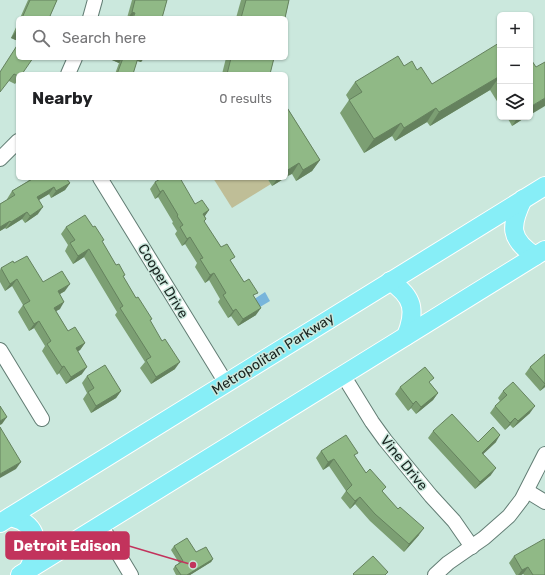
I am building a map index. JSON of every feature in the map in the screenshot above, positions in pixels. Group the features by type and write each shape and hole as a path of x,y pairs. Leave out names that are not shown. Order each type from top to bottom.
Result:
{"main road":[{"name":"Metropolitan Parkway","path":"5,520 545,186"},
{"path":"523,199 515,218 515,235 522,246 540,253"},
{"path":"24,573 540,253"},
{"path":"390,281 408,297 411,305 411,324 406,336"},
{"path":"5,520 21,521 27,525 34,537 36,543 33,560 24,573"}],"street":[{"path":"91,16 95,0"},
{"path":"69,72 74,60"},
{"path":"0,159 16,143"},
{"name":"Cooper Drive","path":"101,180 226,383"},
{"path":"0,350 42,419"},
{"name":"Vine Drive","path":"343,375 385,440 431,496 454,521 472,547"},
{"path":"436,575 448,563 498,527 508,516 527,491 545,454"},
{"path":"527,491 545,502"},
{"path":"101,525 131,575"}],"green space":[{"path":"214,180 268,180 271,184 232,208"}],"water":[{"path":"265,292 270,301 255,310 250,302"}],"building":[{"path":"30,0 57,0 50,16 23,16"},
{"path":"135,0 167,0 163,16 134,16 135,13 132,12"},
{"path":"246,0 289,0 285,16 242,16"},
{"path":"497,44 497,78 439,112 436,108 404,128 401,123 374,139 349,100 362,92 355,82 398,56 404,66 412,61 417,70 421,67 432,84"},
{"path":"16,47 16,60 32,60 23,72 16,72 16,75 14,74 0,92 0,72"},
{"path":"122,60 137,60 134,72 118,72"},
{"path":"230,60 274,60 270,72 228,72"},
{"path":"533,62 536,67 545,62 545,98 533,105"},
{"path":"288,109 320,160 303,170 299,163 288,170"},
{"path":"31,180 68,180 70,183 56,191 54,187 37,197 43,207 30,216 27,212 0,227 0,204 15,195 12,191"},
{"path":"158,180 181,180 195,204 202,200 209,210 203,214 206,219 204,221 221,247 227,244 235,257 230,260 244,282 249,279 258,293 253,295 261,308 243,319 236,309 233,311 223,295 226,293 214,273 210,275 200,259 203,258 190,237 187,239 180,227 183,225 177,216 178,215 163,190 160,192 155,182"},
{"path":"85,215 93,227 95,226 104,240 102,241 116,265 119,264 125,275 123,276 136,298 138,297 152,319 150,320 162,341 165,339 180,362 156,377 146,360 151,357 120,308 123,306 89,249 78,256 70,243 75,240 66,227"},
{"path":"27,256 43,282 62,271 70,284 58,291 64,302 54,308 68,331 75,327 85,343 76,348 87,367 71,377 64,366 62,367 47,344 51,341 39,321 34,324 23,305 30,301 17,279 10,284 1,268 13,261 14,263"},
{"path":"545,354 545,384 530,367"},
{"path":"105,365 121,391 96,406 88,392 94,388 87,376"},
{"path":"425,367 434,378 429,382 438,393 421,407 416,401 413,404 400,387"},
{"path":"513,382 535,406 518,421 515,418 510,423 495,406 507,395 503,391"},
{"path":"0,406 7,417 0,421"},
{"path":"452,414 478,442 493,427 500,435 482,453 496,468 480,482 433,431"},
{"path":"0,427 21,462 0,474"},
{"path":"346,435 358,453 354,455 366,473 370,469 386,487 382,491 398,509 400,507 424,528 409,544 375,514 360,497 355,501 346,491 352,485 334,459 328,462 321,451"},
{"path":"187,538 196,552 206,547 213,559 187,575 181,575 175,566 183,561 174,546"},
{"path":"544,539 545,575 533,575 528,567 522,570 514,556"},
{"path":"373,556 388,572 385,575 353,574"}],"place":[{"name":"Detroit Edison","path":"193,565"}]}
